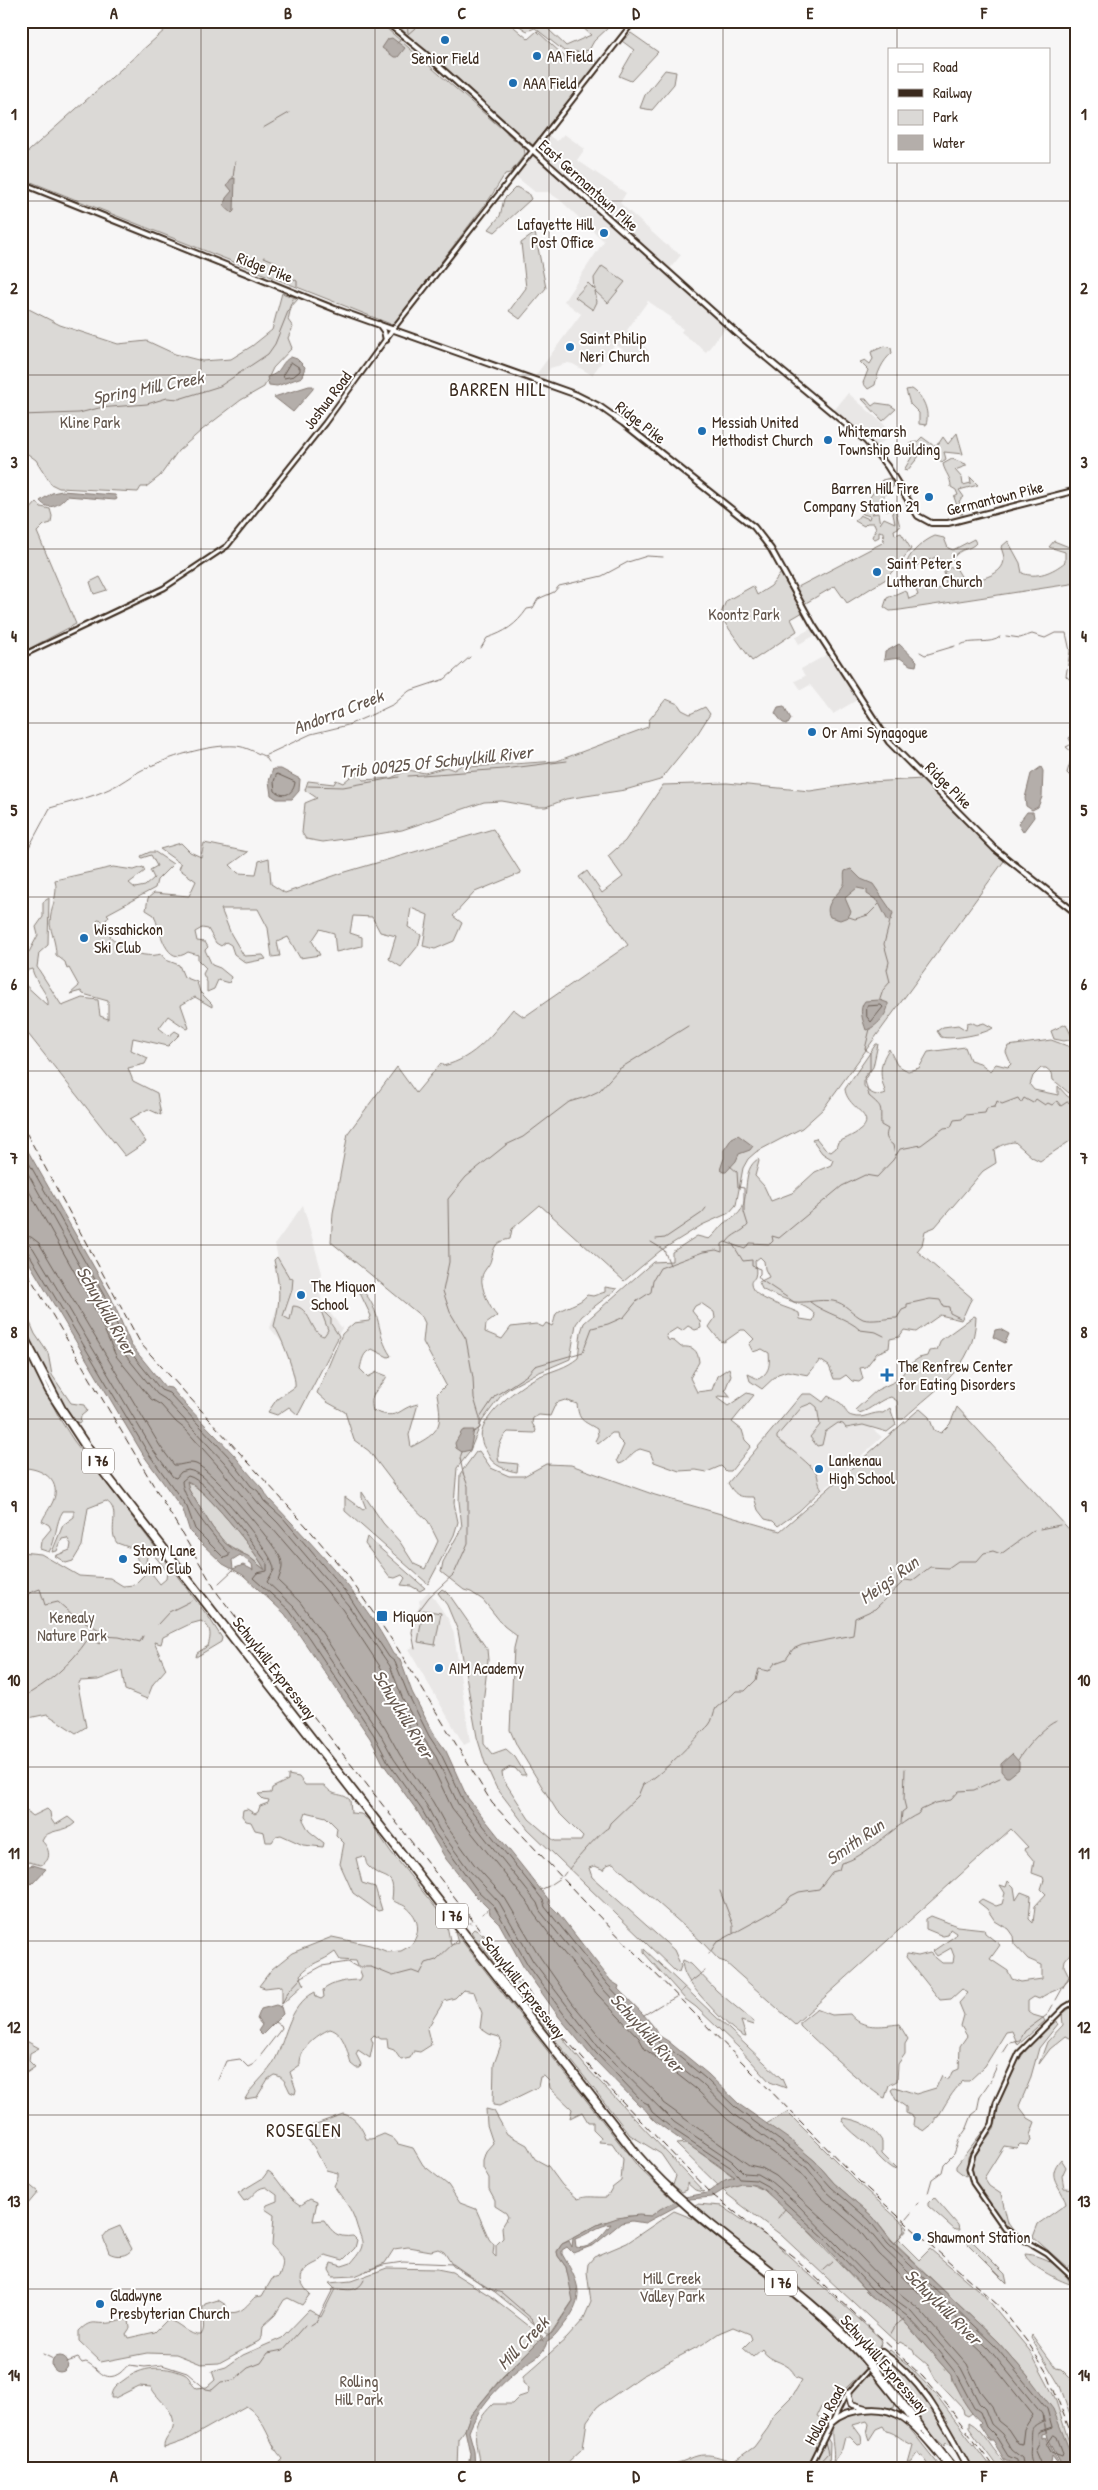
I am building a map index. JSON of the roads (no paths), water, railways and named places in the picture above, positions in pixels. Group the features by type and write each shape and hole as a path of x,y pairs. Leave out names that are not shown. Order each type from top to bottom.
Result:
{"highway":[{"name":"Schuylkill Expressway","path":"21,1329 53,1394 78,1433 191,1584"},
{"name":"Schuylkill Expressway","path":"21,1336 48,1391 74,1434 629,2148 670,2190 698,2215 824,2314 862,2355 955,2469"},
{"path":"882,2352 910,2376 930,2399 969,2469"},
{"name":"Schuylkill Expressway","path":"880,2377 951,2469"},
{"path":"848,2393 849,2401 853,2406 892,2411 904,2418 941,2457"},
{"path":"831,2423 846,2413 872,2409"}],"main road":[{"name":"East Germantown Pike","path":"385,21 423,52 777,366"},
{"name":"Joshua Road","path":"21,656 164,588 227,546 325,423 393,329 634,21"},
{"name":"Ridge Pike","path":"21,183 336,309 592,402 623,423 746,520 770,549 813,624 889,742 995,849 1077,914"},
{"path":"379,324 385,332 386,340"},
{"name":"Germantown Pike","path":"777,366 871,446 887,466 916,513 925,521 948,523 1077,490"},
{"path":"1077,2000 1064,2008 1023,2047 995,2108 992,2124 973,2154 969,2166 971,2180 1007,2231 1043,2252 1077,2282"},
{"name":"Hollow Road","path":"809,2469 848,2393 876,2362 882,2352"}],"water":[{"path":"392,38 405,48 398,57 394,57 382,48 388,39"},
{"path":"235,178 234,211 232,213 224,206 226,198 232,191 227,185 231,179"},
{"path":"291,357 297,359 305,367 302,377 277,386 269,385 267,377 276,373 284,362"},
{"path":"313,386 313,389 293,412 274,397"},
{"path":"62,491 115,495 117,499 67,496 61,502 50,507 40,501 52,493"},
{"path":"899,644 917,661 916,666 910,665 900,658 884,660 885,652"},
{"path":"784,706 791,719 788,724 783,723 775,713 778,707"},
{"path":"1041,767 1043,771 1042,797 1038,807 1032,810 1026,806 1025,798 1031,774"},
{"path":"273,769 281,769 300,779 299,791 292,799 277,799 271,795 269,781"},
{"path":"1027,812 1033,812 1034,817 1023,832 1018,824"},
{"path":"851,869 861,879 873,884 893,913 891,920 888,921 878,901 867,894 867,890 857,888 845,898 851,912 848,917 840,920 830,917 828,908 844,884 845,871"},
{"path":"880,1000 888,1003 888,1007 878,1023 866,1030 862,1015 863,1004 865,1001"},
{"path":"738,1135 753,1146 750,1150 739,1154 736,1161 726,1172 723,1172 720,1170 724,1158 724,1150 732,1138"},
{"name":"Schuylkill River","path":"21,1139 111,1297 131,1345 165,1387 171,1388 234,1455 269,1499 337,1572 367,1612 393,1654 400,1659 412,1692 433,1733 446,1751 467,1797 549,1900 549,1904 611,1981 619,1986 618,1989 647,2018 658,2035 708,2074 740,2105 790,2140 815,2161 834,2183 873,2217 891,2241 997,2341 1028,2376 1053,2409 1077,2469 1064,2469 1048,2438 1043,2416 1046,2433 1042,2434 1042,2438 1046,2437 1062,2469 1052,2456 1051,2463 1054,2469 1014,2469 1012,2463 1004,2459 993,2441 990,2441 979,2424 981,2422 963,2401 951,2375 903,2320 870,2295 823,2244 764,2190 755,2185 742,2184 725,2189 712,2197 690,2199 645,2223 632,2221 621,2223 594,2245 573,2253 567,2247 562,2250 562,2254 573,2273 578,2290 575,2307 571,2316 554,2337 547,2342 539,2355 505,2382 490,2397 478,2414 469,2432 474,2450 475,2469 468,2469 470,2453 465,2430 470,2416 503,2377 538,2342 552,2333 573,2301 566,2267 557,2252 562,2244 569,2241 572,2247 573,2238 597,2225 617,2218 639,2215 651,2216 660,2209 685,2197 707,2193 725,2180 735,2177 655,2121 592,2057 559,2017 524,1968 499,1923 490,1914 489,1909 473,1893 446,1859 418,1812 384,1765 370,1738 285,1614 243,1575 223,1564 190,1532 183,1510 144,1456 21,1249","holes":["187,1481 204,1494 229,1521 265,1570 248,1556 234,1550 225,1543 212,1527 189,1490","240,1555 252,1564 253,1570 243,1565 233,1569 232,1560","611,2224 596,2241 586,2247 576,2247 575,2239"]},
{"path":"1000,1329 1009,1334 1005,1343 993,1337 995,1330"},
{"path":"474,1430 470,1450 462,1452 456,1448 455,1443 462,1431"},
{"path":"1012,1754 1019,1762 1019,1769 1009,1777 1006,1777 1001,1771 1001,1764"},
{"path":"33,1865 46,1869 33,1883 21,1887 21,1868"},
{"path":"276,2005 281,2007 283,2014 262,2035 258,2031 262,2025 257,2019 261,2009"},
{"path":"60,2356 66,2358 68,2364 66,2370 60,2372 54,2370 52,2364 54,2358"}],"waterway":[{"path":"407,21 408,33"},
{"name":"Spring Mill Creek","path":"407,35 423,21"},
{"name":"Spring Mill Creek","path":"397,43 402,39"},
{"name":"Spring Mill Creek","path":"263,128 289,113"},
{"name":"Spring Mill Creek","path":"233,178 235,162"},
{"name":"Spring Mill Creek","path":"264,257 276,262 284,274 297,281 297,286"},
{"name":"Spring Mill Creek","path":"21,415 79,413 99,408 147,404 167,398 179,399 220,386 268,354 275,344 293,299"},
{"name":"Andorra Creek","path":"481,648 487,638 510,627 527,609 533,608 538,599 554,592 559,586 602,576 628,562 647,556 663,557"},
{"path":"1006,636 1020,638 1032,634 1045,638 1055,633 1066,633 1070,651 1066,676 1077,686"},
{"path":"1073,635 1077,633"},
{"path":"960,645 970,642 992,641 1000,637"},
{"path":"920,652 925,655 955,646"},
{"name":"Andorra Creek","path":"21,862 50,808 102,792 152,765 213,747 236,746 264,756 311,734 348,725 394,704 409,691 445,679 470,657"},
{"path":"1077,697 1075,700 1075,718 1069,725 1073,734 1069,738 1072,744 1066,747 1073,753 1067,773 1077,783"},
{"name":"Andorra Creek","path":"265,756 269,762"},
{"name":"Trib 00925 Of Schuylkill River","path":"408,776 504,769 567,761"},
{"name":"Trib 00925 Of Schuylkill River","path":"308,786 343,787 399,777"},
{"path":"849,917 855,919 868,915 879,904"},
{"path":"880,999 883,990 890,982 887,970 889,962 884,944 890,921"},
{"path":"472,1433 480,1428 480,1418 474,1398 473,1378 466,1339 450,1312 443,1291 449,1262 448,1199 466,1177 506,1145 523,1137 569,1102 599,1091 619,1069 688,1026"},
{"path":"870,1029 865,1049 870,1053 870,1070 864,1077 869,1096 880,1108 881,1125 888,1129 887,1138 893,1145 895,1156"},
{"path":"480,1418 495,1396 527,1375 535,1366 583,1352 592,1328 624,1317 637,1301 651,1292 653,1280 660,1268 703,1252 716,1250 722,1252 722,1244 725,1242 745,1249 749,1243 770,1244 773,1241 772,1236 779,1238 842,1186 865,1175 877,1177 893,1160 900,1149 921,1145 944,1128 951,1127 954,1120 962,1119 965,1115 985,1113 987,1108 995,1107 997,1101 1002,1104 1018,1098 1021,1103 1024,1098 1033,1103 1036,1099 1045,1105 1048,1103 1052,1105 1057,1101 1061,1106 1067,1102 1073,1103 1077,1096"},
{"path":"1072,1103 1077,1107"},
{"path":"727,1242 748,1225 744,1212 744,1188 738,1187 737,1172 730,1166"},
{"path":"656,1239 665,1238 702,1213 706,1208"},
{"path":"651,1242 664,1250 670,1265"},
{"path":"732,1243 743,1261 752,1260 752,1266 760,1269 758,1276 761,1280 794,1302 823,1300 838,1302 863,1319 870,1320 897,1318 902,1310 907,1308 907,1304 930,1299 940,1300 943,1306 949,1307 950,1313 960,1318"},
{"path":"810,1302 822,1310 849,1322 860,1330 876,1332 884,1336"},
{"path":"417,1613 429,1597 454,1574 468,1543 468,1486 460,1458 462,1452"},
{"name":"Meigs' Run","path":"1040,1529 1060,1525"},
{"name":"Meigs' Run","path":"569,1869 594,1840 608,1828 610,1823 638,1796 643,1784 666,1767 709,1725 716,1708 736,1691 745,1691 756,1680 759,1669 769,1671 775,1663 786,1659 793,1649 802,1645 853,1635 855,1618 875,1609 905,1580 912,1581 930,1567 948,1568 958,1561 977,1561 984,1553 993,1551 1001,1554 1034,1530"},
{"path":"219,1583 233,1570"},
{"path":"21,1606 29,1593 40,1589 45,1605 58,1602 73,1615 110,1636"},
{"path":"158,1624 169,1612 191,1601"},
{"path":"415,1618 412,1632 415,1649"},
{"path":"21,1698 58,1673 88,1639 93,1639 100,1644 102,1641 101,1636 119,1637 140,1642 143,1636"},
{"name":"Smith Run","path":"1018,1760 1035,1738 1057,1721"},
{"path":"901,1823 902,1812 906,1809 904,1801 905,1769"},
{"name":"Smith Run","path":"709,1954 716,1943 767,1915 786,1902 791,1896 799,1892 819,1889 832,1872 839,1870 841,1863 869,1849 921,1810 936,1803 951,1800 959,1791 974,1790 1000,1778"},
{"name":"Meigs' Run","path":"563,1876 566,1872"},
{"name":"Meigs' Run","path":"551,1884 560,1878"},
{"name":"Meigs' Run","path":"540,1890 549,1886"},
{"path":"720,1891 733,1925 733,1933"},
{"path":"482,1914 489,1909"},
{"path":"280,2007 288,1992 302,1977 322,1966 348,1962 357,1967 371,1967 393,1976 412,1971 420,1974 426,1963 436,1960 456,1941"},
{"name":"Smith Run","path":"689,1983 705,1971"},
{"path":"1056,2000 1071,1973 1077,1971"},
{"name":"Smith Run","path":"679,1994 684,1988"},
{"name":"Smith Run","path":"665,2003 676,1997"},
{"name":"Smith Run","path":"644,2015 662,2004"},
{"path":"1003,2053 1010,2042 1020,2040 1025,2031 1047,2015 1053,2005"},
{"path":"218,2080 226,2061 240,2059 248,2067 254,2064 282,2028 281,2025 274,2022"},
{"path":"992,2077 997,2066"},
{"path":"960,2138 967,2128 972,2115 977,2111 980,2096 991,2080"},
{"path":"928,2193 932,2179 942,2172 944,2164 954,2154 959,2140"},
{"path":"778,2218 785,2209"},
{"path":"906,2219 911,2213"},
{"path":"895,2244 904,2231 903,2223"},
{"name":"Mill Creek","path":"366,2271 383,2265 403,2262 453,2264 487,2288 502,2293 532,2319 534,2323"},
{"path":"823,2270 832,2262"},
{"path":"311,2325 317,2321 333,2289 350,2290 358,2288 364,2280"},
{"path":"890,2335 896,2325 904,2319"},
{"path":"67,2362 78,2358 82,2363 86,2362 105,2376 110,2377 120,2373 129,2365 145,2367 162,2365 187,2373 206,2389 212,2390 221,2382 234,2380 248,2368 261,2363 268,2353 283,2350 305,2325"},
{"name":"Mill Creek","path":"537,2331 543,2341"},
{"path":"873,2362 881,2343"},
{"path":"43,2354 53,2359"},
{"path":"830,2411 836,2394 842,2392 868,2367"},
{"path":"820,2434 824,2422"},
{"path":"817,2469 817,2465 828,2453 825,2442"},
{"path":"1003,2469 1009,2462"}],"railway":[{"path":"21,1123 141,1344 307,1527 346,1573 396,1646 492,1803 584,1901 860,2182 1000,2307 1029,2344 1047,2373 1077,2448"},
{"path":"21,1262 218,1594 563,2036 596,2074 710,2193 795,2258 923,2377 948,2406 995,2469"}],"place":[{"name":"Senior Field","path":"445,40"},
{"name":"AA Field","path":"537,56"},
{"name":"AAA Field","path":"513,83"},
{"name":"Lafayette Hill Post Office","path":"604,233"},
{"name":"Saint Philip Neri Church","path":"570,347"},
{"name":"Messiah United Methodist Church","path":"702,431"},
{"name":"Whitemarsh Township Building","path":"828,440"},
{"name":"Barren Hill Fire Company Station 29","path":"929,497"},
{"name":"Saint Peter's Lutheran Church","path":"877,572"},
{"name":"Or Ami Synagogue","path":"812,732"},
{"name":"Wissahickon Ski Club","path":"84,938"},
{"name":"The Miquon School","path":"301,1295"},
{"name":"The Renfrew Center for Eating Disorders","path":"887,1375"},
{"name":"Lankenau High School","path":"819,1469"},
{"name":"Stony Lane Swim Club","path":"123,1559"},
{"name":"Miquon","path":"382,1616"},
{"name":"AIM Academy","path":"439,1668"},
{"name":"Shawmont Station","path":"917,2237"},
{"name":"Gladwyne Presbyterian Church","path":"100,2304"}],"district":[{"name":"BARREN HILL","path":"498,389"},
{"name":"ROSEGLEN","path":"304,2131"}],"park label":[{"name":"Kline Park","path":"90,422"},
{"name":"Koontz Park","path":"744,614"},
{"name":"Kenealy Nature Park","path":"72,1626"},
{"name":"Mill Creek Valley Park","path":"672,2287"},
{"name":"Rolling Hill Park","path":"359,2390"}]}
